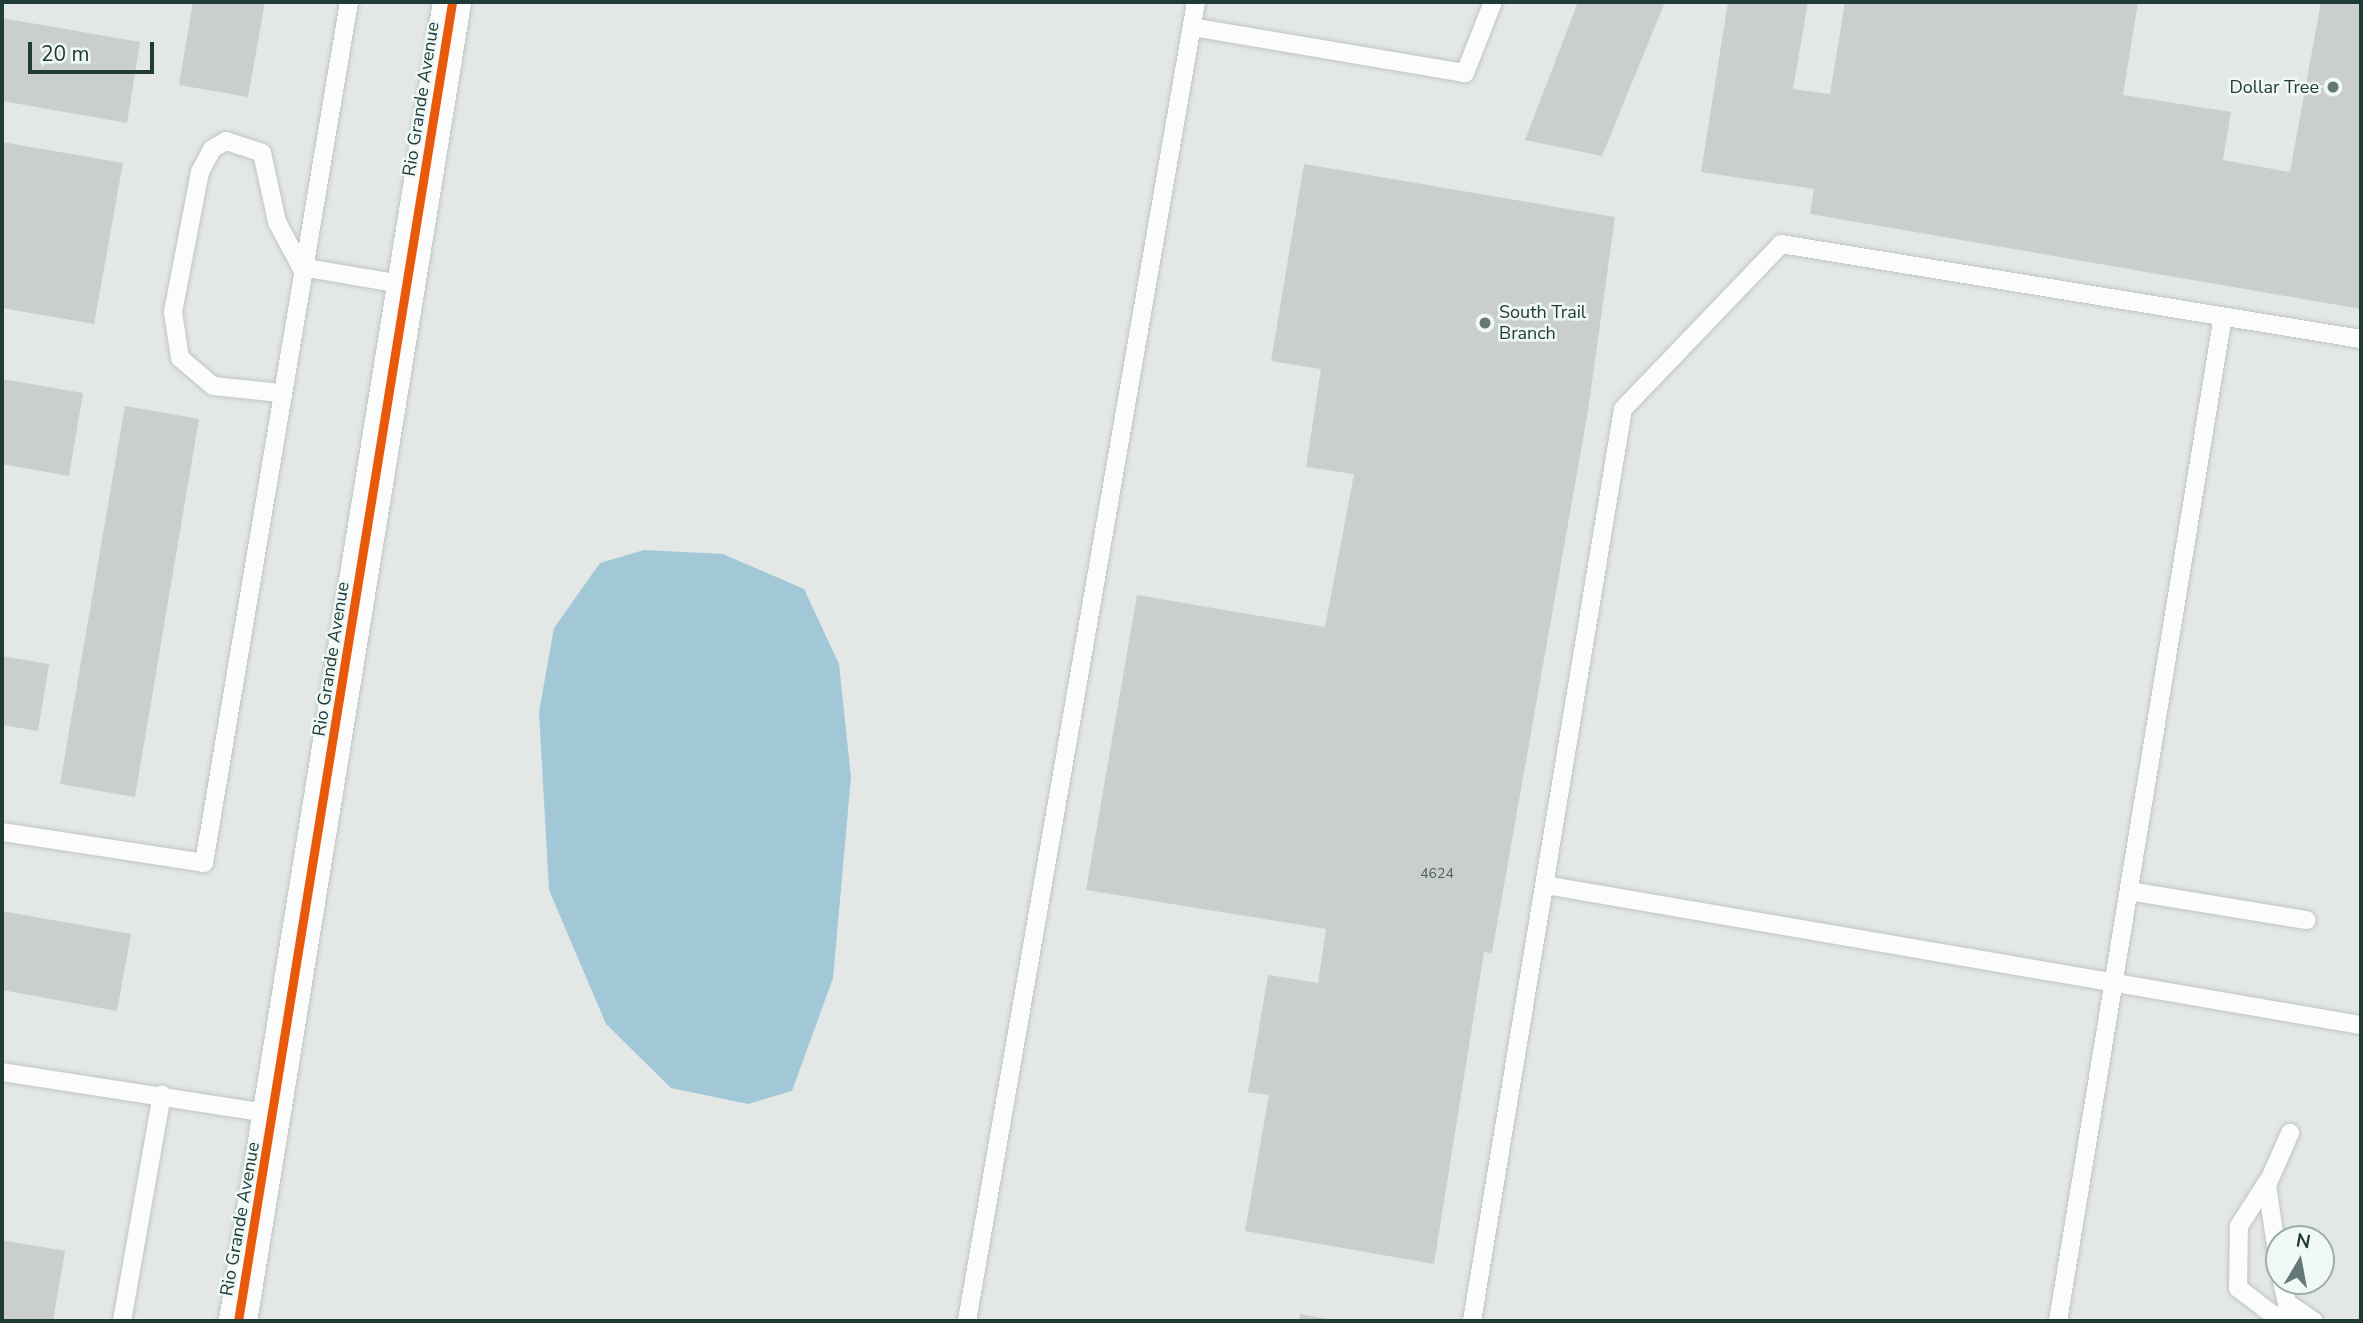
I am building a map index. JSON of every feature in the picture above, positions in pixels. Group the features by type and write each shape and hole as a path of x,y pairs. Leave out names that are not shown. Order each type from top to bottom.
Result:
{"street":[{"name":"Rio Grande Avenue","path":"238,1321 274,1114 452,2"}],"lane":[{"path":"2,832 204,863 301,267 349,2"},
{"path":"967,1321 1196,2"},
{"path":"1192,27 1465,73 1493,2"},
{"path":"280,393 213,386 180,358 173,312 200,172 212,149 226,141 262,153 277,222 301,267"},
{"path":"1472,1321 1623,409 1781,244 2361,339"},
{"path":"301,267 407,285"},
{"path":"2059,1321 2223,316"},
{"path":"1545,885 2361,1025"},
{"path":"2129,891 2307,920"},
{"path":"2,1072 162,1094 274,1114"},
{"path":"122,1321 162,1094"},
{"path":"2290,1133 2268,1181 2239,1226 2238,1288 2272,1314 2298,1321"},
{"path":"2268,1181 2274,1225"},
{"path":"2285,1295 2287,1303 2314,1321"}],"water":[{"path":"644,550 723,554 804,589 839,664 851,777 833,978 792,1091 748,1104 671,1088 606,1024 549,890 539,712 554,628 600,563"}],"building":[{"path":"193,2 265,2 248,97 179,85"},
{"path":"1578,2 1665,2 1602,156 1525,140"},
{"path":"1728,2 1808,2 1793,89 1830,94 1845,2 2138,2 2123,95 2231,112 2223,160 2290,172 2321,2 2361,2 2361,309 1810,214 1814,189 1701,172"},
{"path":"2,18 140,42 127,123 2,101"},
{"path":"2,142 123,163 94,324 2,308"},
{"path":"1304,164 1615,217 1588,411 1492,953 1484,952 1434,1264 1245,1231 1269,1095 1248,1092 1268,975 1318,983 1326,929 1086,890 1137,595 1325,627 1354,474 1306,467 1321,369 1271,361"},
{"path":"2,379 83,393 69,476 2,464"},
{"path":"125,406 199,419 135,797 60,784"},
{"path":"2,656 49,664 38,731 2,725"},
{"path":"2,911 131,934 117,1011 2,990"},
{"path":"2,1240 65,1251 53,1321 2,1321"},
{"path":"1300,1314 1332,1320 1332,1321 1299,1321"}],"cycle path":[{"path":"238,1321 452,2"}],"place":[{"name":"Dollar Tree","path":"2333,87"},
{"name":"South Trail Branch","path":"1485,323"}]}
